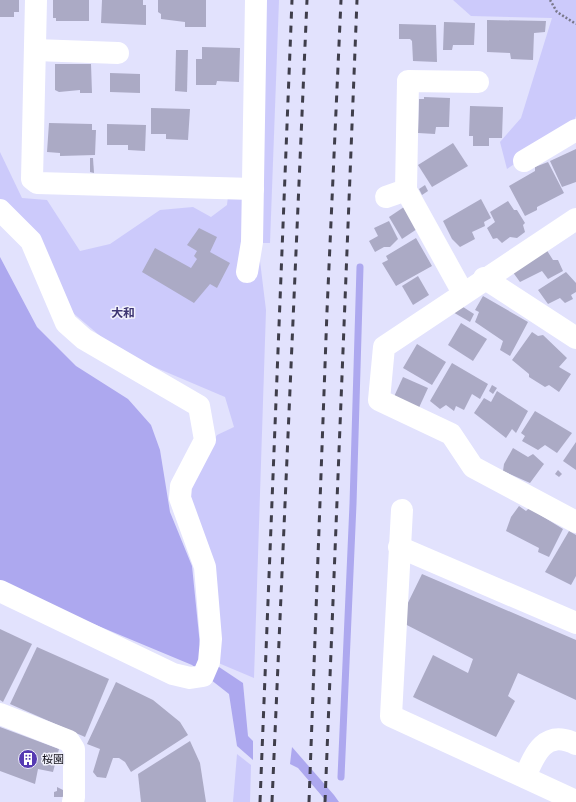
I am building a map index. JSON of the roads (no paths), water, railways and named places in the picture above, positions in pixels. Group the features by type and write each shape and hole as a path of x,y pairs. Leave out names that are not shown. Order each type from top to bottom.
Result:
{"street":[{"path":"36,0 32,180 37,183 253,189"},
{"path":"247,272 252,242 256,0"},
{"path":"35,50 118,53"},
{"path":"463,293 406,190 408,80 478,82"},
{"path":"524,161 576,130"},
{"path":"386,197 406,190"},
{"path":"0,210 32,241 66,322 84,339 199,406 205,440 180,486 180,498 205,567 211,639 210,662 203,676 190,678 173,674 0,591"},
{"path":"576,219 484,278 384,347 379,400 451,434 473,467 576,522"},
{"path":"484,278 576,338"},
{"path":"402,510 391,716 576,801"},
{"path":"399,547 576,623"},
{"path":"0,714 69,741 74,749 73,802"},
{"path":"525,777 534,756 544,744 555,739 569,741 576,744"}],"waterway":[{"path":"341,777 353,504 360,267"}],"railway":[{"path":"260,802 292,0"},
{"path":"272,802 307,0"},
{"path":"309,802 327,311 341,0"},
{"path":"325,802 357,0"}],"place":[{"name":"桜園","path":"28,759"}],"district":[{"name":"大和","path":"123,312"}]}
